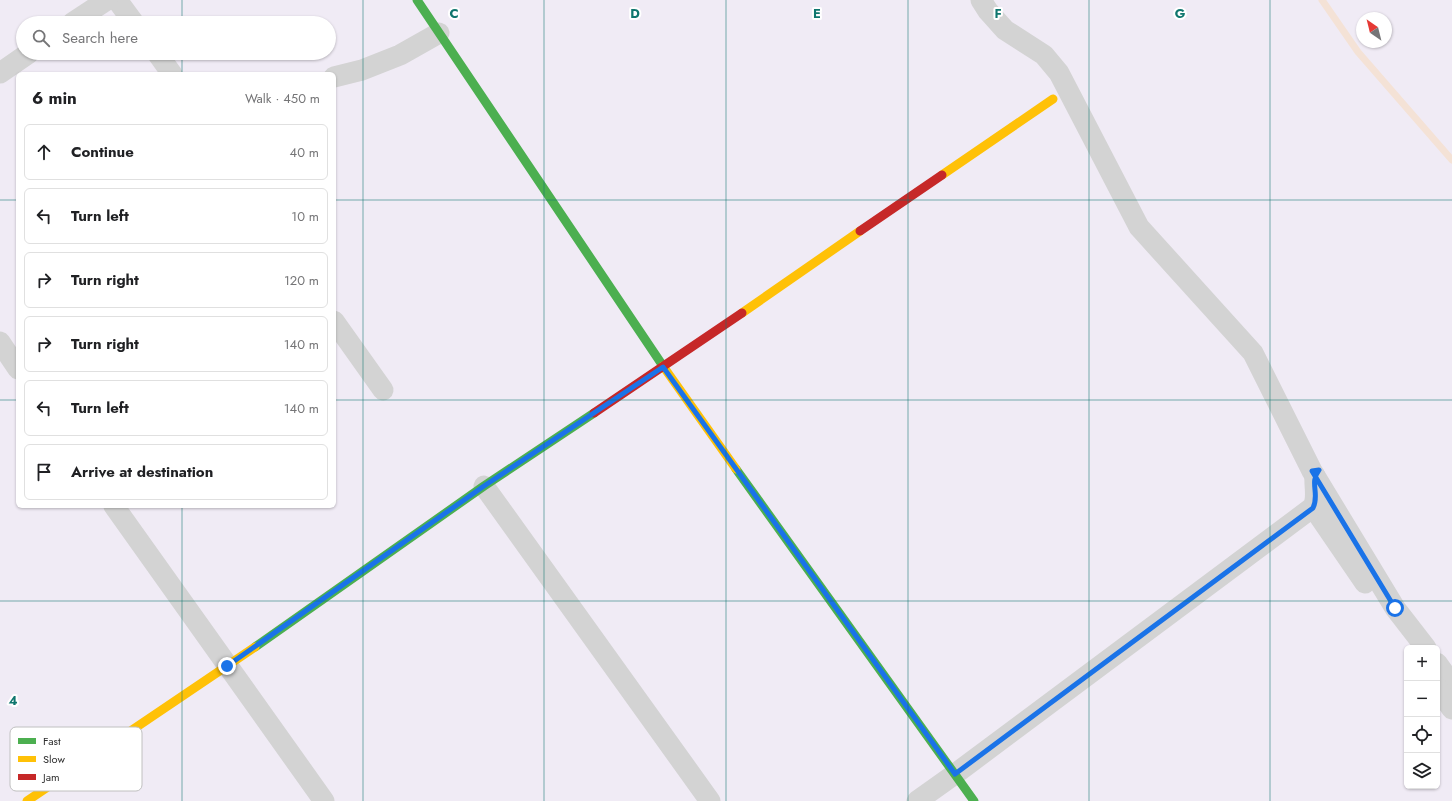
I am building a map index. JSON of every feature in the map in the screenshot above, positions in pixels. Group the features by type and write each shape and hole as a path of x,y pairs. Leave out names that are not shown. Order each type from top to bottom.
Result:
{"street":[{"path":"83,16 107,0"},
{"path":"117,0 129,16"},
{"path":"417,0 663,367 974,801"},
{"path":"981,0 988,11 1005,30 1044,55 1059,73 1140,227 1253,353 1312,471 1395,608 1424,645"},
{"path":"336,76 362,70 400,55 439,33"},
{"path":"0,73 19,60"},
{"path":"162,60 171,72"},
{"path":"137,727 227,666 484,486 663,367 1053,99"},
{"path":"336,324 383,390"},
{"path":"0,342 16,366"},
{"path":"917,801 1313,508 1316,497 1314,485 1315,476 1319,470 1312,471"},
{"path":"484,486 710,801"},
{"path":"115,508 324,801"},
{"path":"1313,508 1408,645"},
{"path":"1440,667 1452,684"},
{"path":"1440,691 1452,709"},
{"path":"27,801 42,791"}],"shaded area":[{"path":"0,0 1452,0 1452,801 0,801"}],"waterway":[{"path":"1322,0 1358,52 1452,160"}],"traffic: fast":[{"path":"417,0 663,366"},
{"path":"255,647 484,486 594,413"},
{"path":"736,469 974,801"}],"traffic: slow":[{"path":"942,175 1053,99"},
{"path":"742,313 860,231"},
{"path":"663,366 736,469"},
{"path":"137,727 255,647"},
{"path":"27,801 42,791"}],"traffic: jam":[{"path":"860,231 942,175"},
{"path":"594,413 742,313"}],"route":[{"path":"227,666 484,486 663,367 955,774 1313,508 1316,497 1314,485 1315,476 1319,470 1312,471 1395,608"}]}
